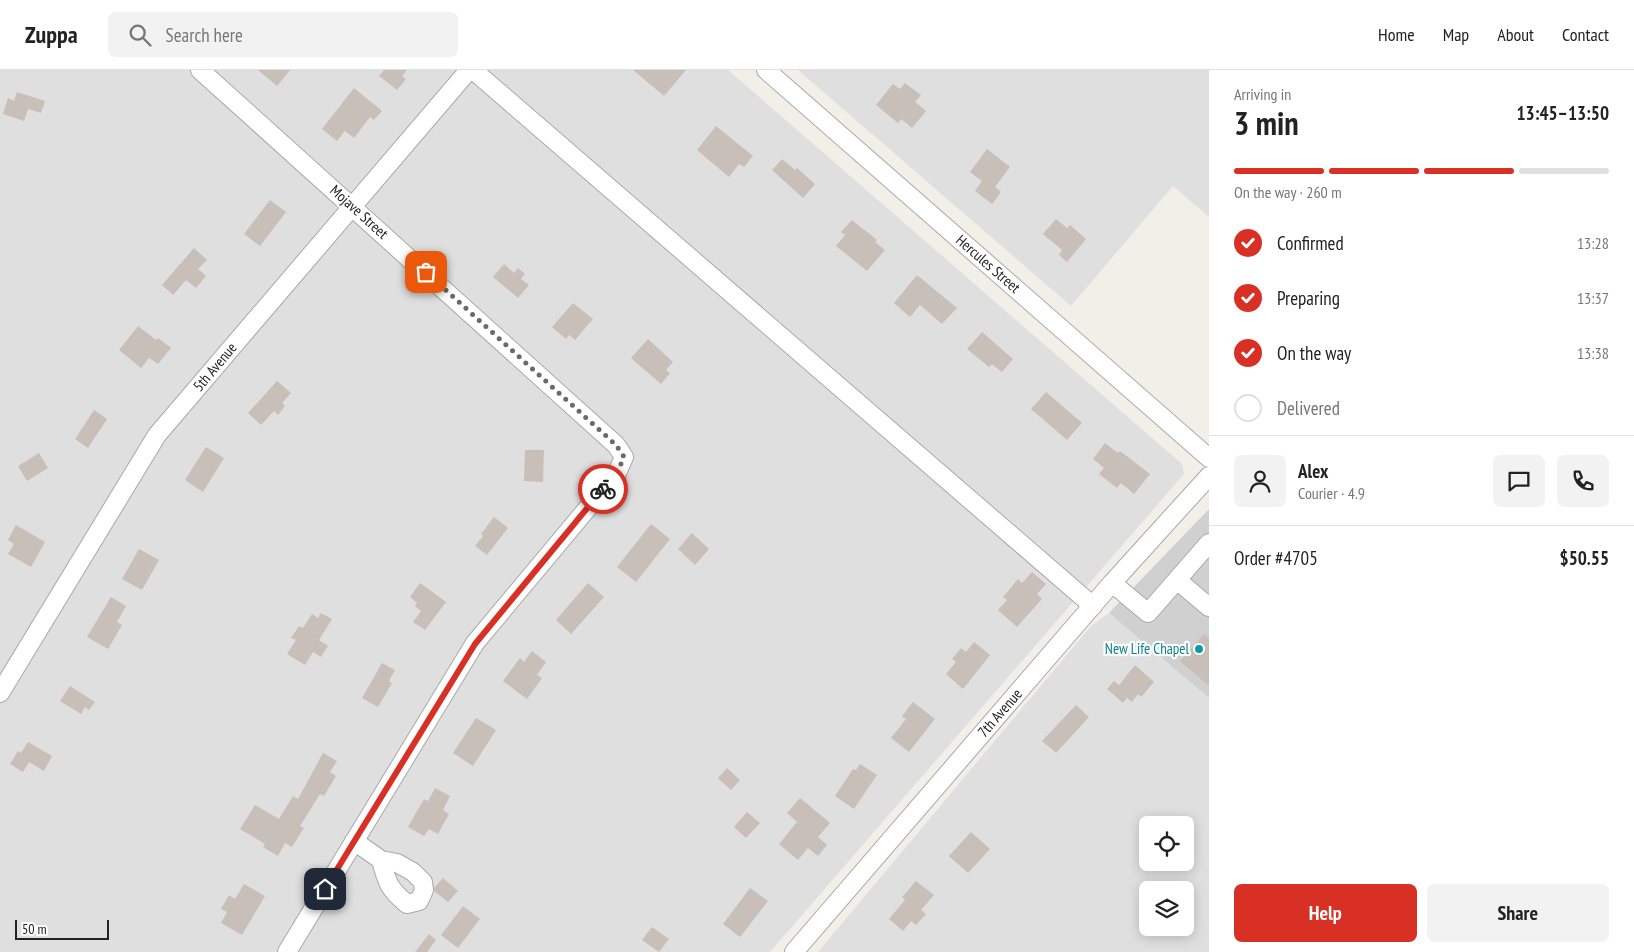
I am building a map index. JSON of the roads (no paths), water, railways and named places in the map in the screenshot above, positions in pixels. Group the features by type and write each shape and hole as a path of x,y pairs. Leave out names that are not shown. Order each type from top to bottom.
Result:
{"street":[{"name":"Mojave Street","path":"200,70 616,445 624,457 617,473 475,644 354,841"},
{"name":"5th Avenue","path":"0,693 157,435 469,70"},
{"path":"473,70 1093,606"},
{"name":"Hercules Street","path":"766,70 1209,458"},
{"name":"7th Avenue","path":"794,952 1112,583 1209,476"},
{"path":"1112,583 1148,613 1209,543"},
{"path":"1177,580 1209,608"},
{"path":"287,952 354,841 382,860"}],"place":[{"name":"New Life Chapel","path":"1199,649"}]}
